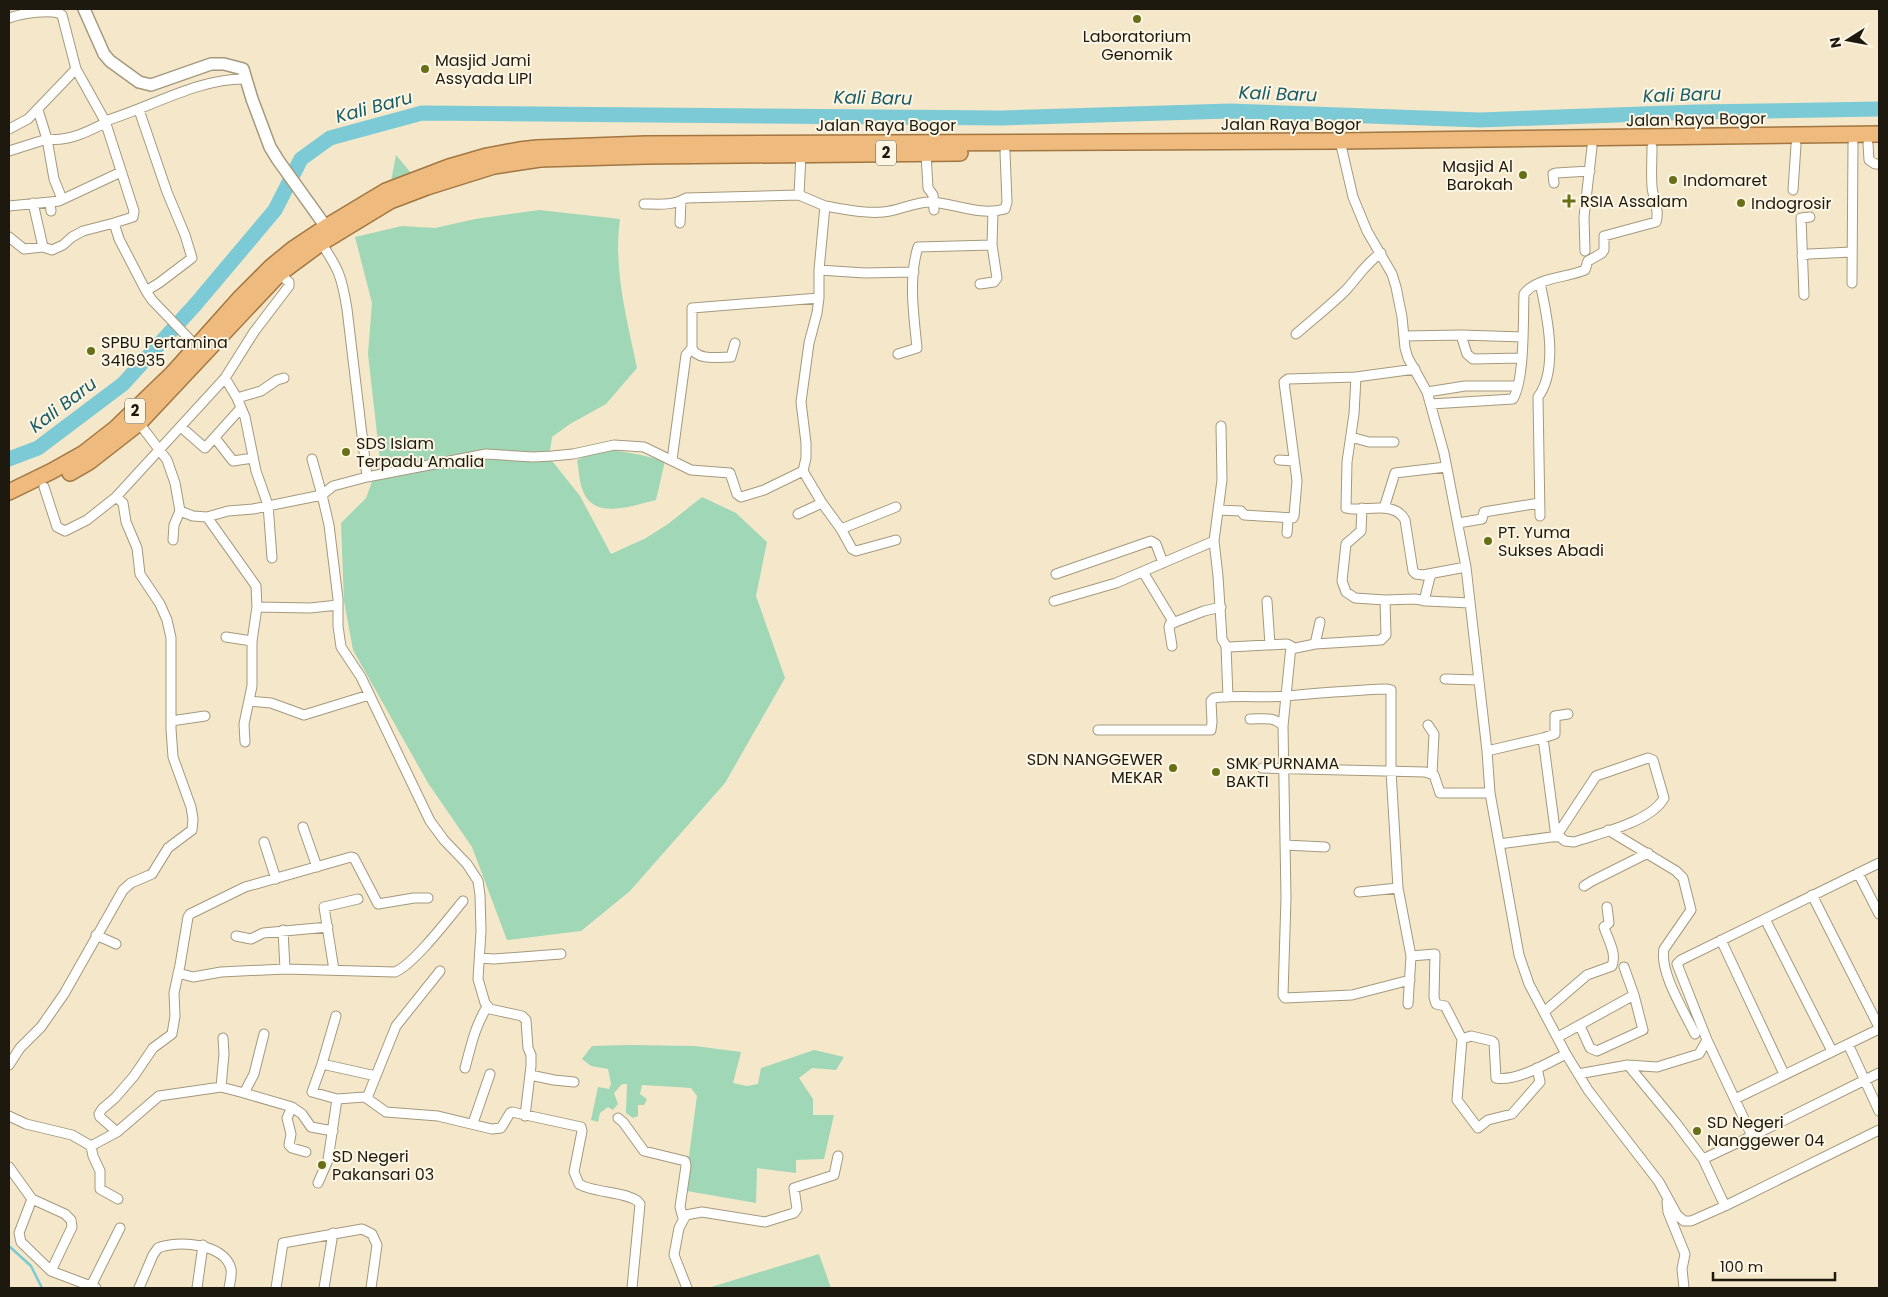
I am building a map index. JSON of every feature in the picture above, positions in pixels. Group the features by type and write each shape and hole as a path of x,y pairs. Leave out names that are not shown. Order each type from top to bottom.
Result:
{"highway":[{"name":"Jalan Raya Bogor","path":"9,492 51,479 122,424 172,374 271,267 293,249 386,191 457,165 511,152 537,148 636,145 926,153 1341,147 1652,147 1870,142"},
{"name":"Jalan Raya Bogor","path":"9,503 51,479 89,462 139,423 196,346 279,274 321,244 390,201 448,179 494,166 540,159 792,150 1870,142"}],"street":[{"path":"84,9 104,54 110,61 139,82 151,85 216,63 243,68 270,147 326,227"},
{"path":"9,18 34,13 60,13 67,29 76,69 105,122 134,214 133,217 83,231 52,250 43,247 24,250 9,237"},
{"path":"9,129 28,119 76,69"},
{"path":"9,151 47,139 71,138 105,122 201,87 218,82 246,79"},
{"path":"38,110 47,139 54,178 62,199"},
{"path":"139,110 192,258 165,279 146,290"},
{"path":"1870,142 1869,160 1879,164"},
{"path":"1852,283 1852,252 1870,142"},
{"path":"1793,190 1796,145"},
{"path":"1341,147 1352,197 1396,287 1408,358 1427,392 1431,404 1466,566 1478,680 1488,751 1490,793 1519,955 1529,984 1566,1054 1602,1110 1628,1140 1659,1182 1677,1215 1684,1222 1691,1221 1725,1206 1879,1130"},
{"path":"1585,251 1583,228 1592,147"},
{"path":"1431,404 1511,400 1515,396 1522,358 1524,294 1527,290 1540,283 1585,270 1588,261 1604,250 1604,236 1656,222 1655,196 1652,189 1652,147"},
{"path":"792,150 799,195"},
{"path":"644,204 682,202 686,198 799,195 825,206 882,212 934,206 993,211 1005,209 1007,202 1005,152"},
{"path":"926,153 928,188 933,195 934,206"},
{"path":"1554,183 1553,174 1556,173 1590,171"},
{"path":"9,206 33,203 50,206 120,172"},
{"path":"680,224 682,202"},
{"path":"33,203 43,247"},
{"path":"825,206 818,270 819,298 809,343 801,402 806,443 806,458 803,471 854,550 896,540"},
{"path":"980,284 994,282 997,278 992,245 993,211"},
{"path":"1804,295 1801,218 1810,217"},
{"path":"114,223 119,239 146,290 196,346"},
{"path":"321,244 336,266 343,283 367,477"},
{"path":"898,354 917,348 914,272 917,248 992,245"},
{"path":"1802,256 1852,252"},
{"path":"1296,334 1328,308 1348,288 1365,266 1381,253"},
{"path":"818,270 865,273 914,272"},
{"path":"51,479 57,527 65,531 88,520 116,497 225,378 254,332 289,286 288,282 279,274"},
{"path":"1540,283 1545,305 1549,347 1544,388 1538,397 1540,516"},
{"path":"735,343 731,357 699,356 694,353 692,348 692,308 819,298"},
{"path":"1461,335 1467,354 1473,359 1522,358"},
{"path":"1404,336 1523,337"},
{"path":"672,460 686,355 692,348"},
{"path":"1293,518 1297,482 1284,381 1292,378 1356,377 1415,369"},
{"path":"1356,377 1347,462 1346,508 1384,508 1398,512 1404,517 1414,573 1423,575 1466,566"},
{"path":"225,378 237,398 245,417 256,471 268,505 272,558"},
{"path":"237,398 261,392 277,380 284,378"},
{"path":"1427,392 1465,386 1518,386"},
{"path":"181,427 204,448 241,408"},
{"path":"139,423 167,460 173,476 180,511 174,525 173,540"},
{"path":"1221,426 1222,480 1214,541 1221,607 1222,639 1226,646 1228,697"},
{"path":"1351,437 1369,442 1394,442"},
{"path":"215,438 233,461 253,458"},
{"path":"180,511 193,516 207,517 228,511 322,495 333,486 367,477 486,454 533,457 552,456 574,454 614,445 644,447 672,460 679,466 691,470 730,473 737,494 741,497 764,490 803,471"},
{"path":"312,458 329,525 341,647 361,678 430,821 444,840 467,864 478,881 480,895 478,979 487,1007 479,1020 472,1038 465,1068"},
{"path":"1278,460 1294,461"},
{"path":"1384,508 1395,473 1446,467"},
{"path":"9,1065 20,1048 41,1027 64,994 123,890 132,883 152,874 168,848 192,830 194,825 191,807 173,757 170,638 167,620 160,604 140,574 135,540 126,522 123,502 116,497"},
{"path":"798,514 822,503"},
{"path":"1458,523 1482,519 1484,512 1539,503"},
{"path":"841,529 896,507"},
{"path":"1362,508 1361,531 1348,540 1346,544 1342,581 1346,592 1355,598 1385,600 1416,599 1470,603"},
{"path":"1218,510 1241,511 1244,515 1293,518"},
{"path":"207,517 256,586 258,607 252,641 252,686 244,724 245,742"},
{"path":"1287,533 1288,520 1293,518"},
{"path":"1056,574 1151,541 1156,544 1163,563"},
{"path":"1054,601 1116,583 1214,541"},
{"path":"1143,572 1174,623"},
{"path":"1424,601 1430,577 1433,573"},
{"path":"1291,649 1315,644 1384,639 1386,631 1385,600"},
{"path":"1267,601 1270,645"},
{"path":"258,607 310,608 338,605"},
{"path":"1172,646 1170,624 1204,611 1221,607"},
{"path":"1315,644 1320,622"},
{"path":"226,636 252,641"},
{"path":"1226,646 1287,644 1291,649 1283,726 1286,898 1282,990 1285,998 1352,995 1410,980"},
{"path":"1445,679 1478,680"},
{"path":"1098,730 1210,730 1212,728 1212,699 1286,696 1317,692 1391,690 1391,771 1398,888 1411,956 1408,1004"},
{"path":"249,701 271,703 304,714 369,695"},
{"path":"1488,751 1543,738 1555,733 1555,716 1568,714"},
{"path":"171,721 205,716"},
{"path":"1250,719 1277,720 1283,726"},
{"path":"1428,725 1434,734 1432,774 1440,793 1490,793"},
{"path":"1543,738 1558,837"},
{"path":"1499,844 1558,837 1565,841 1574,842 1634,822 1660,806 1664,798 1655,763 1652,759 1648,758 1596,776 1559,832 1558,837"},
{"path":"1262,768 1391,771 1432,774"},
{"path":"303,827 317,867"},
{"path":"1608,830 1648,853 1679,873 1683,878 1691,907 1688,915 1664,949 1663,955 1670,982 1695,1034"},
{"path":"264,842 276,879"},
{"path":"1285,844 1325,847"},
{"path":"1584,886 1592,880 1648,853"},
{"path":"117,1132 99,1114 134,1076 153,1048 172,1034 175,1016 174,993 190,914 245,887 353,858 372,895 380,905 414,898 428,898"},
{"path":"1752,1136 1707,1040 1677,966 1681,960 1879,862"},
{"path":"1858,873 1879,914"},
{"path":"1360,892 1398,888"},
{"path":"1735,1099 1879,1028 1812,896"},
{"path":"334,970 324,906 358,899"},
{"path":"178,973 193,976 221,972 285,970 385,973 399,970 442,927 463,900"},
{"path":"1544,1012 1587,975 1612,966 1614,960 1612,946 1604,927 1609,923 1607,907"},
{"path":"1765,919 1832,1051"},
{"path":"236,936 251,939 263,933 328,926"},
{"path":"283,930 285,970"},
{"path":"96,935 116,944"},
{"path":"1721,940 1784,1074"},
{"path":"480,958 494,959 561,954"},
{"path":"1411,956 1435,954 1434,997 1436,1004 1444,1006 1462,1039 1457,1100 1478,1128 1488,1120 1512,1114 1539,1083 1537,1068"},
{"path":"1580,1026 1590,1048 1597,1052 1641,1033 1643,1030 1634,995 1624,967"},
{"path":"367,1098 396,1026 440,971"},
{"path":"1558,1038 1634,995"},
{"path":"487,1007 525,1018 528,1048 531,1055 525,1116"},
{"path":"336,1016 312,1092 337,1098 367,1098 386,1112 438,1116 498,1129 505,1124 511,1112 580,1126 582,1131 574,1172 579,1184 590,1190 634,1198 639,1201 640,1209 632,1288"},
{"path":"244,1093 254,1074 264,1034"},
{"path":"1462,1039 1471,1036 1489,1039 1494,1043 1496,1078 1512,1077 1537,1068 1566,1054"},
{"path":"221,1087 224,1060 223,1038"},
{"path":"1698,1054 1707,1040"},
{"path":"1848,1044 1879,1111"},
{"path":"1578,1074 1628,1065 1657,1067 1698,1054 1717,1060"},
{"path":"322,1064 376,1076"},
{"path":"1628,1065 1703,1159 1725,1206"},
{"path":"1703,1159 1879,1073"},
{"path":"472,1124 490,1074"},
{"path":"530,1075 574,1082"},
{"path":"91,1146 117,1132 159,1096 221,1087 292,1106 302,1114 311,1127 333,1131"},
{"path":"318,1182 328,1160 337,1098"},
{"path":"292,1106 287,1118 291,1134 289,1145 292,1148 306,1152"},
{"path":"9,1116 26,1124 72,1135 91,1146"},
{"path":"618,1118 629,1129 644,1152 685,1161 686,1166 680,1207 683,1218"},
{"path":"91,1146 92,1156 100,1171 101,1190 118,1199"},
{"path":"686,1288 674,1255 679,1228 686,1214 702,1212 765,1222 794,1213 797,1209 794,1188 834,1175 838,1156"},
{"path":"9,1166 32,1199 65,1214 71,1220 72,1227 50,1272"},
{"path":"1668,1197 1668,1212 1685,1254 1682,1269 1684,1288"},
{"path":"32,1199 20,1233 20,1239 50,1272 93,1287 120,1228"},
{"path":"276,1288 283,1243 362,1229 375,1237 377,1249 371,1288"},
{"path":"324,1288 333,1233"},
{"path":"139,1288 153,1255 158,1248 203,1245 221,1254 229,1265 231,1274 229,1288"},
{"path":"197,1288 203,1245"}],"green space":[{"path":"396,155 411,173 391,181"},
{"path":"539,210 620,219 618,256 622,294 637,368 606,404 570,424 552,437 549,457 580,496 611,554 646,538 668,524 702,497 736,513 767,542 756,596 785,678 725,783 630,891 581,931 507,940 472,847 428,783 353,650 344,601 341,523 366,498 380,460 368,354 372,303 355,237 402,226 435,228 475,219"},
{"path":"602,448 665,461 656,500 615,509 596,506 588,500 583,491 577,460"},
{"path":"592,1046 695,1046 741,1052 733,1083 747,1086 758,1084 761,1068 814,1050 844,1057 836,1070 812,1068 799,1078 813,1099 813,1115 834,1115 824,1159 796,1160 796,1173 757,1168 756,1203 687,1191 685,1186 697,1096 691,1088 642,1085 640,1094 647,1099 644,1105 638,1105 638,1116 633,1118 626,1113 627,1084 622,1084 614,1093 618,1104 613,1110 608,1107 600,1113 598,1122 591,1120 598,1087 609,1089 611,1084 608,1069 591,1066 582,1059"},
{"path":"819,1254 831,1288 708,1288"}],"waterway":[{"name":"Kali Baru","path":"9,459 38,448 123,384 195,305 275,210 301,159 330,138 422,113 1002,118 1230,111 1480,120 1697,112 1879,109"},
{"path":"9,1246 31,1266 42,1288"}],"place":[{"name":"Laboratorium Genomik","path":"1137,19"},
{"name":"Masjid Jami Assyada LIPI","path":"425,69"},
{"name":"Masjid Al Barokah","path":"1523,175"},
{"name":"Indomaret","path":"1673,180"},
{"name":"RSIA Assalam","path":"1569,201"},
{"name":"Indogrosir","path":"1741,203"},
{"name":"SPBU Pertamina 3416935","path":"91,351"},
{"name":"SDS Islam Terpadu Amalia","path":"346,452"},
{"name":"PT. Yuma Sukses Abadi","path":"1488,541"},
{"name":"SDN NANGGEWER MEKAR","path":"1173,768"},
{"name":"SMK PURNAMA BAKTI","path":"1216,772"},
{"name":"SD Negeri Nanggewer 04","path":"1697,1131"},
{"name":"SD Negeri Pakansari 03","path":"322,1165"}]}
